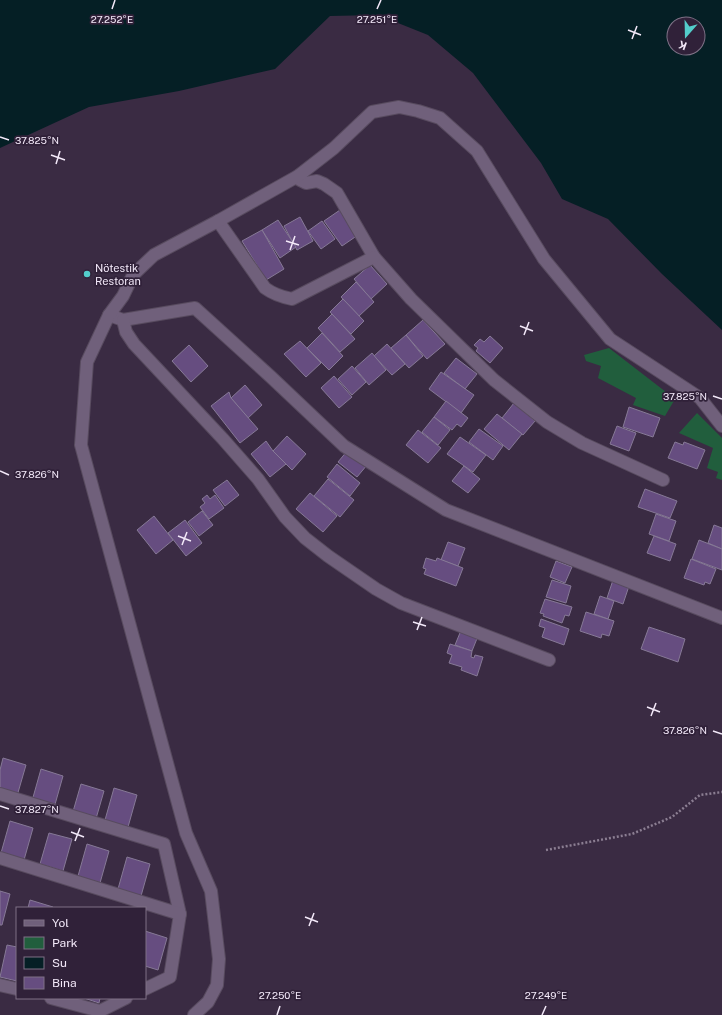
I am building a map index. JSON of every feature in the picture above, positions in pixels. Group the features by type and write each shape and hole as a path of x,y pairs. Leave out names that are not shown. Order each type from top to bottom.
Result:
{"street":[{"path":"194,1015 208,1002 217,985 219,959 211,891 186,833 81,445 88,362 109,315 123,296 133,275 154,255 298,176 334,148 372,112 399,107 418,111 440,118 477,151 544,259 610,339 700,398 722,426"},
{"path":"298,176 300,180 306,183 317,181 337,193 374,257 483,371 520,402 547,422 582,443 663,480"},
{"path":"218,221 265,288 272,293 286,298 292,299 374,257"},
{"path":"109,315 123,320 195,308 344,446 446,510 722,618"},
{"path":"123,320 126,332 134,344 228,445 258,480 285,517 305,538 370,585 401,603 550,660"},
{"path":"0,794 164,844 180,914 170,977 146,989"},
{"path":"0,858 180,914"},
{"path":"0,985 16,989"},
{"path":"54,999 100,1013 124,999"}],"path":[{"path":"546,850 632,834 672,818 700,794 722,792"}],"green space":[{"path":"609,348 675,399 665,416 633,405 636,398 598,378 601,366 586,361 584,355"},
{"path":"697,413 722,438 722,480 716,478 718,472 707,468 713,448 679,433"}],"water":[{"path":"0,0 722,0 722,330 662,274 608,219 562,199 541,163 473,73 428,35 378,15 330,16 275,69 179,91 89,107 0,148"}],"building":[{"path":"340,210 358,235 342,246 324,221"},
{"path":"300,217 313,241 297,250 284,226"},
{"path":"278,220 296,247 280,258 262,230"},
{"path":"322,221 335,239 321,249 308,231"},
{"path":"262,230 284,269 266,280 242,241"},
{"path":"370,265 387,284 371,299 354,279"},
{"path":"356,282 374,302 359,316 341,297"},
{"path":"343,299 364,321 351,334 330,312"},
{"path":"332,314 355,339 340,352 318,328"},
{"path":"423,320 445,344 427,359 406,335"},
{"path":"322,333 343,356 329,370 307,348"},
{"path":"406,335 423,356 409,368 391,348"},
{"path":"490,336 503,348 490,363 476,351 478,348 474,345 480,339 484,342"},
{"path":"300,341 321,363 306,377 284,354"},
{"path":"387,344 405,364 392,375 374,356"},
{"path":"189,345 208,366 191,382 172,361"},
{"path":"372,353 386,370 369,385 355,368"},
{"path":"456,358 477,374 465,389 444,373"},
{"path":"352,366 366,382 352,395 338,379"},
{"path":"441,372 474,395 461,413 429,389"},
{"path":"334,376 352,397 339,408 321,388"},
{"path":"245,385 262,405 248,418 231,398"},
{"path":"229,392 231,398 258,429 240,443 211,406"},
{"path":"446,401 468,418 461,427 457,424 452,430 434,417"},
{"path":"514,403 535,421 523,435 502,418"},
{"path":"629,407 660,418 653,437 623,427"},
{"path":"497,414 522,434 509,450 484,429"},
{"path":"434,417 450,430 438,445 422,432"},
{"path":"617,426 636,433 629,451 610,444"},
{"path":"479,429 503,446 493,460 469,442"},
{"path":"418,430 441,448 428,463 406,445"},
{"path":"287,436 306,454 292,470 273,451"},
{"path":"460,437 486,455 473,472 447,454"},
{"path":"266,441 273,451 286,464 270,477 251,454"},
{"path":"675,442 683,445 684,442 705,450 697,469 668,458"},
{"path":"348,450 367,465 357,477 338,462"},
{"path":"337,464 360,483 350,496 327,477"},
{"path":"464,466 480,479 468,493 452,481"},
{"path":"328,479 354,500 340,517 314,496"},
{"path":"227,480 239,495 225,506 213,490"},
{"path":"645,489 677,501 670,518 638,507"},
{"path":"310,493 337,516 323,532 296,509"},
{"path":"207,495 210,499 215,495 224,508 209,519 200,507 205,503 202,499"},
{"path":"202,511 213,525 199,536 188,522"},
{"path":"656,514 676,521 669,541 649,534"},
{"path":"154,516 173,540 156,554 137,530"},
{"path":"185,520 202,543 186,556 168,533"},
{"path":"714,525 722,528 722,549 708,543"},
{"path":"654,536 676,544 670,561 647,553"},
{"path":"699,540 722,549 722,570 692,559"},
{"path":"448,542 465,548 458,566 441,560"},
{"path":"426,558 436,561 437,558 463,568 456,586 424,574 426,569 423,568"},
{"path":"691,559 716,569 710,584 705,582 704,585 684,578"},
{"path":"556,561 572,567 565,583 550,577"},
{"path":"552,580 571,586 566,603 546,597"},
{"path":"613,580 629,586 623,604 607,598"},
{"path":"600,596 614,601 608,619 594,614"},
{"path":"545,599 572,607 569,616 565,615 562,623 543,616 544,614 540,613"},
{"path":"586,612 614,621 609,636 602,634 601,638 580,631"},
{"path":"541,619 569,629 564,645 542,637 545,628 539,626"},
{"path":"649,627 685,639 678,662 641,649"},
{"path":"462,628 478,636 472,651 455,645"},
{"path":"450,644 472,651 471,657 474,658 475,655 483,657 477,676 461,670 462,667 449,663 452,655 447,653"},
{"path":"3,758 26,765 17,796 0,791 0,770"},
{"path":"41,769 63,776 54,808 32,801"},
{"path":"81,784 104,791 95,822 72,815"},
{"path":"114,788 137,795 128,827 105,820"},
{"path":"10,821 33,828 24,860 1,853"},
{"path":"49,833 72,839 63,871 40,864"},
{"path":"87,844 109,851 100,883 78,876"},
{"path":"127,857 150,864 141,896 118,889"},
{"path":"0,891 10,894 2,925 0,925"},
{"path":"30,900 53,907 28,907"},
{"path":"146,931 167,938 158,970 146,966"},
{"path":"7,945 16,947 16,981 0,977"},
{"path":"87,999 100,999 99,1003"}],"place":[{"name":"Nötestik Restoran","path":"87,274"}]}
